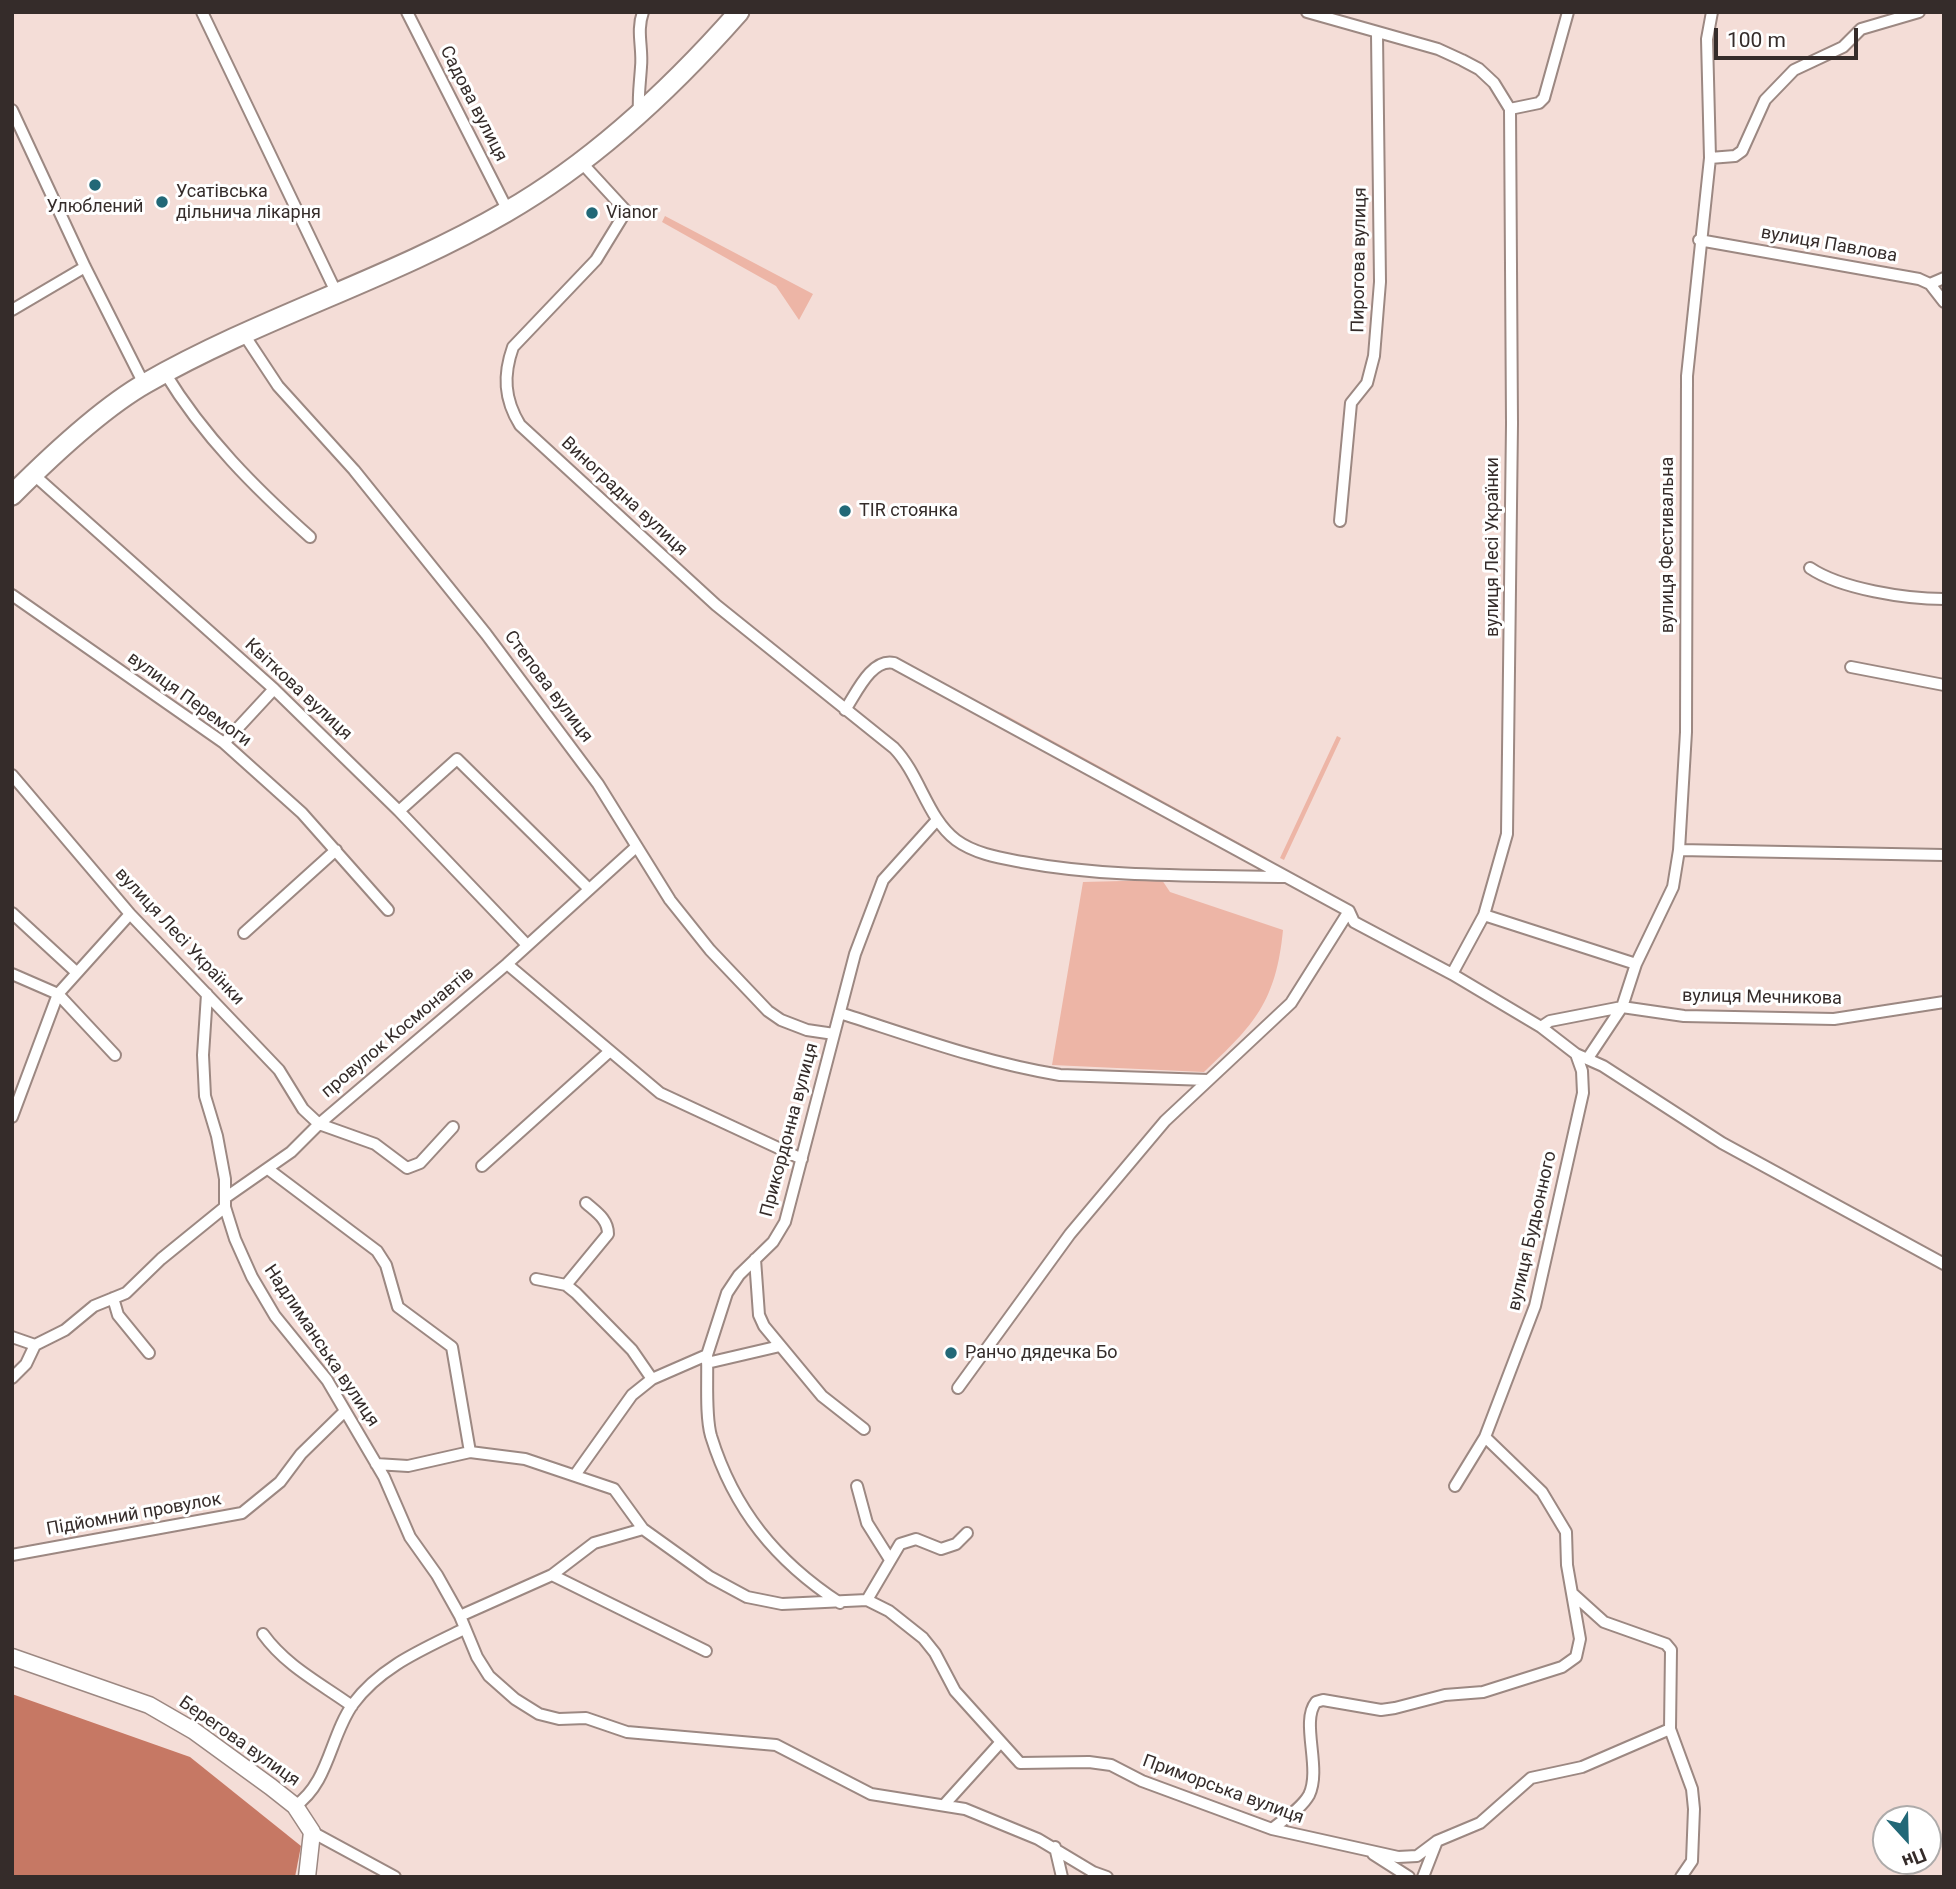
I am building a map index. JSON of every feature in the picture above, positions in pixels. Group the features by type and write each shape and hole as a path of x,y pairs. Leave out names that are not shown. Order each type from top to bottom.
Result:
{"highway":[{"path":"12,495 33,474 144,384 508,211 580,161 639,111 739,12"}],"street":[{"path":"202,12 337,294"},
{"name":"Садова вулиця","path":"407,12 508,211"},
{"path":"632,12 639,24"},
{"path":"639,111 639,24 643,12"},
{"path":"1307,12 1377,34 1438,49 1479,69 1494,83 1510,109 1539,103 1544,98 1568,12"},
{"name":"вулиця Фестивальна","path":"1588,1058 1622,1007 1636,964 1673,887 1679,850 1686,732 1687,376 1699,240 1710,158 1707,39 1712,12"},
{"path":"1710,158 1735,156 1742,151 1765,100 1794,70 1843,47 1861,29 1919,12"},
{"name":"Пирогова вулиця","path":"1340,521 1351,403 1367,383 1374,356 1380,282 1377,34"},
{"name":"вулиця Лесі Українки","path":"1452,974 1484,915 1507,834 1510,747 1510,109"},
{"path":"12,110 85,267 144,384"},
{"name":"Виноградна вулиця","path":"580,161 626,211 596,260 513,347 505,379 511,411 535,439 716,605 904,759 937,820 957,841 996,857 1072,871 1119,875 1286,877"},
{"name":"вулиця Павлова","path":"1699,240 1919,279 1930,285"},
{"path":"12,310 85,267"},
{"path":"1944,278 1930,285 1944,302"},
{"name":"Степова вулиця","path":"245,336 278,386 354,470 486,634 598,784 670,900 710,950 768,1011 781,1020 807,1030 834,1034"},
{"path":"165,373 214,443 251,485 310,537"},
{"name":"Квіткова вулиця","path":"33,474 274,689 399,811 527,945"},
{"path":"1810,568 1822,576 1863,588 1944,599"},
{"name":"вулиця Перемоги","path":"12,595 224,743 302,813 388,910"},
{"path":"845,710 874,668 888,662 894,663 1349,911 1354,922 1452,974 1541,1027 1576,1054 1588,1058 1722,1143 1944,1264"},
{"path":"1850,667 1944,685"},
{"path":"224,743 274,689"},
{"path":"399,811 457,759 588,888"},
{"name":"вулиця Лесі Українки","path":"12,775 130,914 279,1070 303,1109 319,1124"},
{"name":"Прикордонна вулиця","path":"707,1359 727,1293 780,1232 802,1159 855,954 883,880 937,820"},
{"name":"провулок Космонавтів","path":"35,1345 65,1330 94,1306 126,1293 225,1203 507,964 636,847"},
{"path":"244,933 336,850"},
{"path":"1679,850 1944,855"},
{"path":"958,1388 1070,1234 1165,1121 1258,1038 1291,1003 1349,911"},
{"path":"12,913 75,971"},
{"path":"12,1117 58,994 75,971 130,914"},
{"path":"1484,915 1636,964"},
{"path":"507,964 670,1100 802,1159"},
{"path":"12,974 58,994 115,1055"},
{"name":"Надлиманська вулиця","path":"207,993 203,1078 222,1158 225,1203 235,1239 264,1296 327,1380 345,1410 376,1464 411,1537 460,1616"},
{"name":"вулиця Мечникова","path":"1541,1027 1550,1021 1622,1007 1684,1016 1834,1020 1944,1002"},
{"path":"840,1013 1037,1072 1208,1080"},
{"path":"482,1166 610,1051"},
{"name":"вулиця Будьонного","path":"1455,1486 1485,1437 1535,1306 1583,1093 1583,1071 1576,1054"},
{"path":"319,1124 375,1144 407,1168 420,1163 453,1127"},
{"path":"268,1169 377,1251 386,1265 398,1307 452,1347 470,1452"},
{"path":"566,1285 608,1234 608,1226 603,1218 586,1203"},
{"path":"755,1259 759,1315 780,1346 822,1396 864,1429"},
{"path":"536,1279 566,1285 632,1350 652,1379"},
{"path":"113,1298 118,1315 149,1353"},
{"path":"12,1337 35,1345 26,1364 12,1378"},
{"path":"575,1475 632,1395 652,1379 707,1359 780,1346"},
{"path":"707,1359 710,1433 735,1492 766,1542 813,1585 840,1603"},
{"name":"Підйомний провулок","path":"12,1555 242,1513 280,1482 301,1454 345,1410"},
{"path":"1272,1829 1303,1803 1309,1794 1314,1752 1311,1714 1316,1702 1323,1700 1381,1710 1395,1708 1446,1695 1483,1692 1562,1667 1576,1657 1579,1649 1567,1565 1566,1532 1556,1511 1542,1492 1485,1437"},
{"path":"376,1464 408,1466 470,1452 525,1459 619,1492 643,1529 710,1577 747,1597 782,1604 867,1600 909,1624 936,1653 954,1691 1000,1743 944,1805"},
{"path":"857,1486 867,1523 889,1558"},
{"path":"643,1529 594,1543 552,1575 460,1616 489,1676 515,1699 539,1714 559,1719 586,1718 627,1732 776,1745 871,1794 965,1810 1055,1847 1107,1877"},
{"path":"867,1600 889,1558 907,1539 916,1539 941,1549 956,1544 967,1533"},
{"path":"552,1575 706,1651"},
{"path":"1573,1593 1604,1622 1665,1644 1671,1650 1670,1729 1692,1788 1694,1809 1692,1861 1681,1877"},
{"path":"295,1806 310,1796 352,1706 394,1665 464,1629"},
{"path":"263,1634 276,1652 294,1668 352,1706"},
{"name":"Берегова вулиця","path":"12,1657 133,1698 168,1715 295,1806 312,1832"},
{"name":"Приморська вулиця","path":"1000,1743 1020,1763 1089,1762 1111,1765 1142,1781 1272,1829 1398,1857 1417,1856 1437,1840 1480,1823 1531,1778 1581,1767 1670,1729"},
{"path":"307,1877 312,1832 395,1877"},
{"path":"1423,1877 1437,1840"},
{"path":"1055,1847 1062,1877"},
{"path":"1366,1850 1409,1877"},
{"path":"1077,1877 1093,1871"}],"shaded area":[{"path":"665,216 813,294 799,320 776,286 662,222"},
{"path":"1000,712 1267,858 1265,860 1001,715"},
{"path":"1337,736 1341,738 1284,860 1280,858"},
{"path":"1162,880 1170,892 1283,930 1275,976 1260,1010 1236,1040 1204,1072 1052,1065 1083,882"},
{"path":"12,1694 190,1757 301,1846 295,1877 12,1877"}],"place":[{"name":"Улюблений","path":"95,185"},
{"name":"Усатівська дільнича лікарня","path":"162,202"},
{"name":"Vianor","path":"592,213"},
{"name":"TIR стоянка","path":"845,511"},
{"name":"Ранчо дядечка Бо","path":"951,1353"}]}
